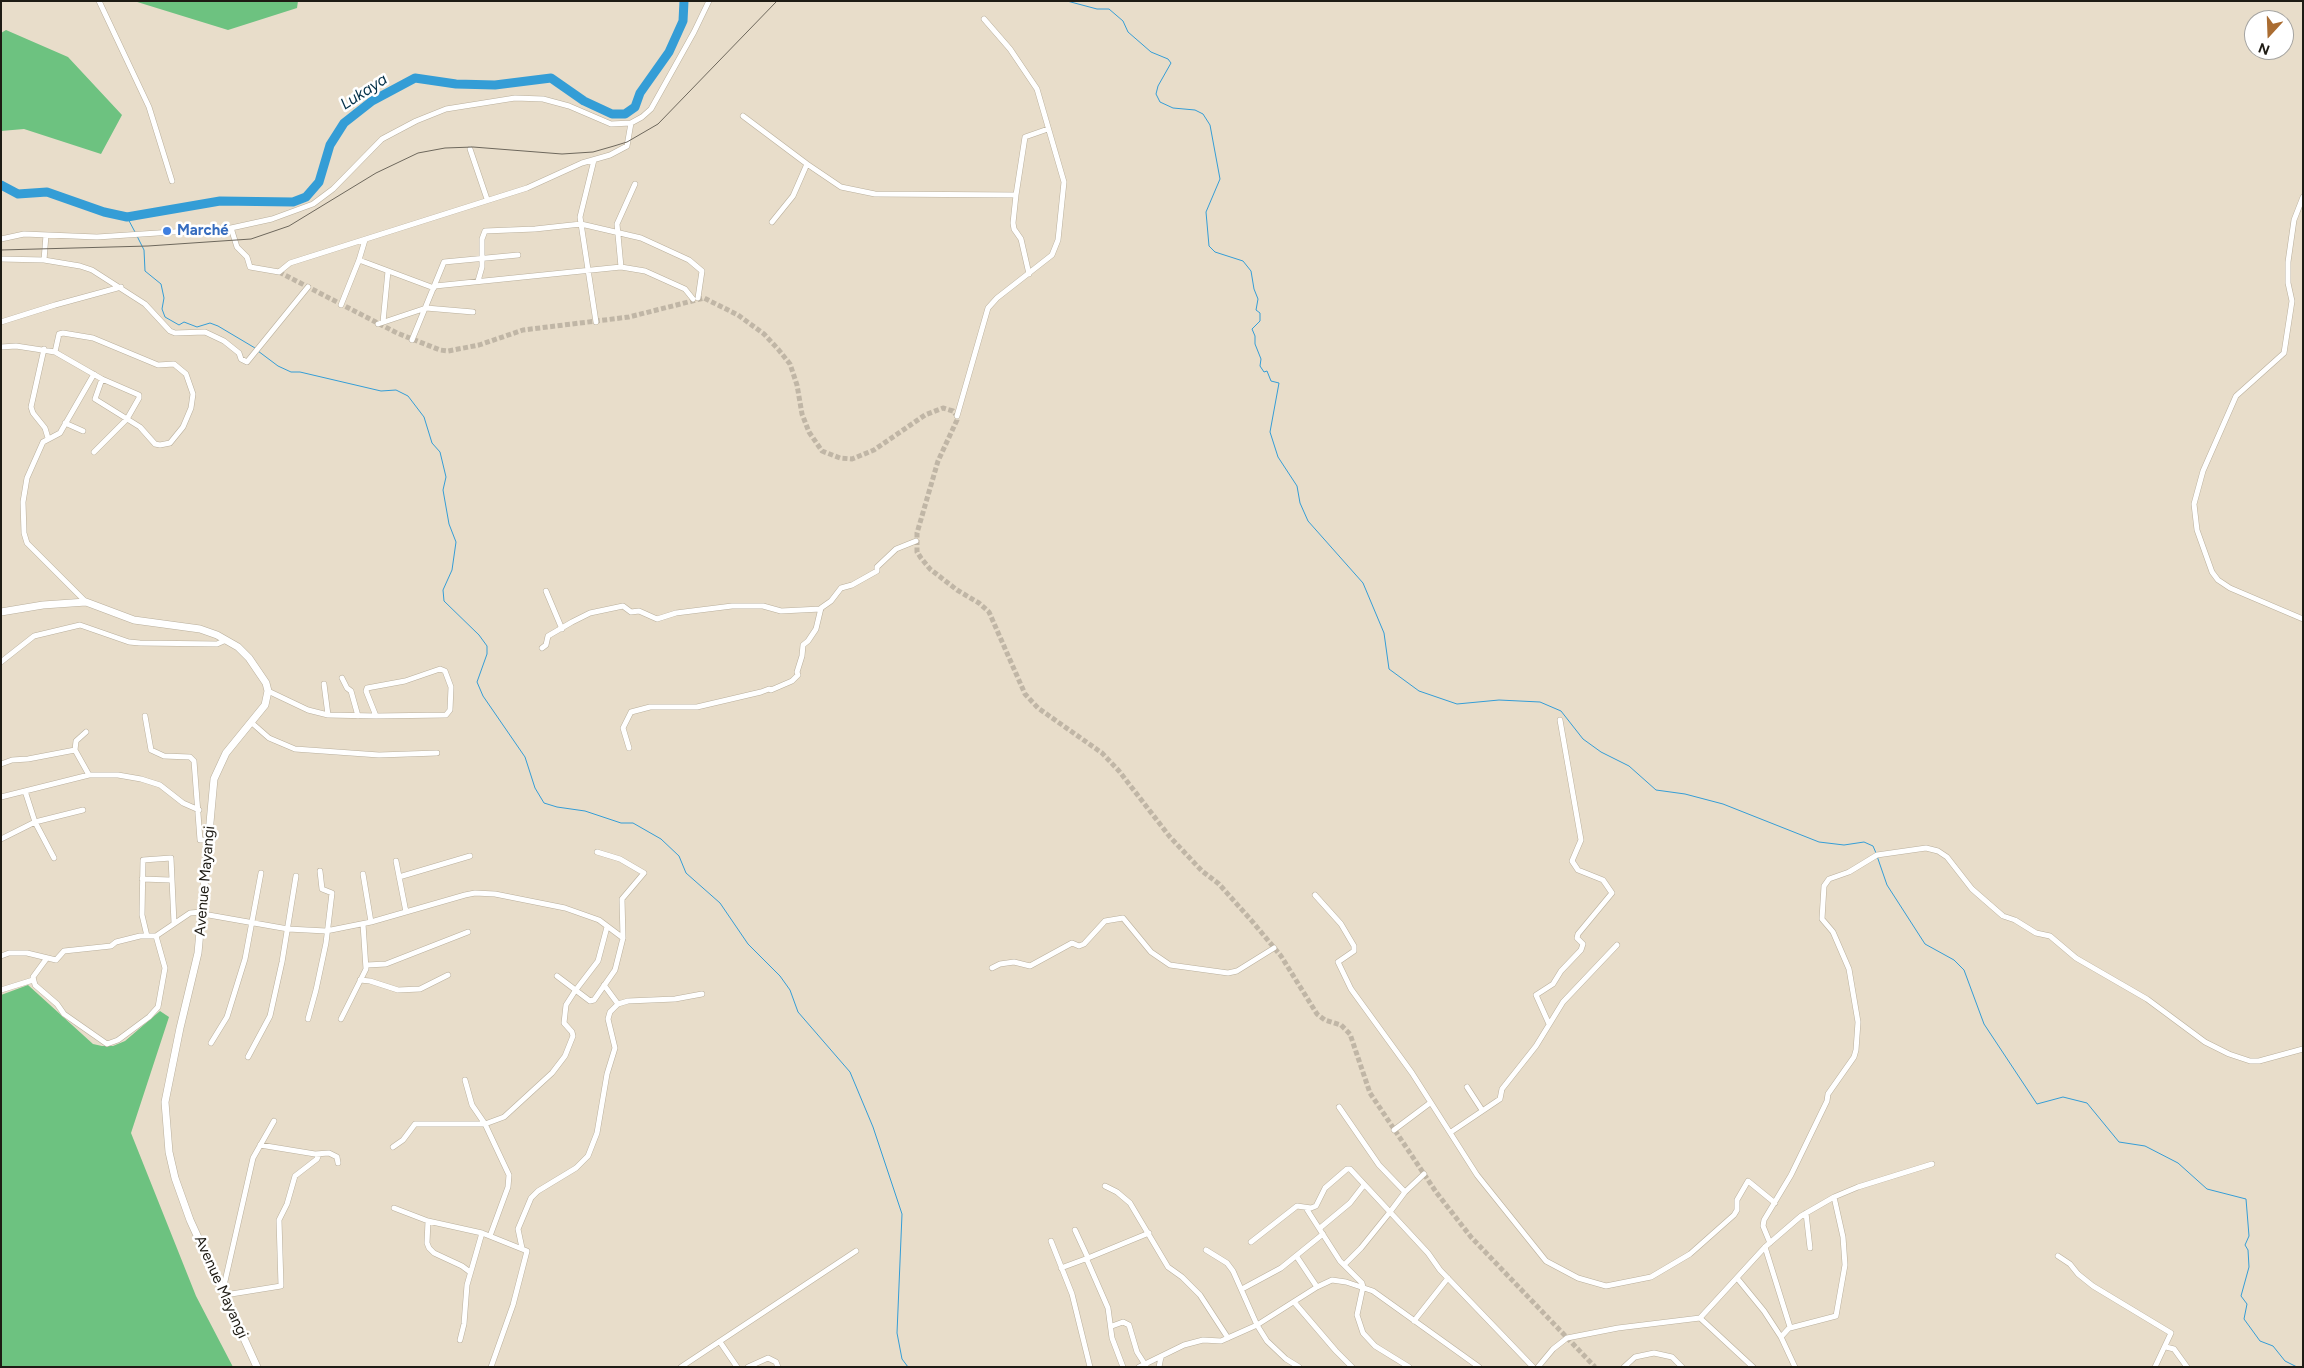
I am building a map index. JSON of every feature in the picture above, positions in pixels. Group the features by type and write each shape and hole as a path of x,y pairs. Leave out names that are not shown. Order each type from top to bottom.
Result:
{"street":[{"path":"99,1 149,107 172,181"},
{"path":"1,239 20,234 112,236 231,228 272,219 313,204 333,189 382,139 443,109 515,98 543,99 568,106 611,124 631,123 642,117 651,108 694,32 709,1"},
{"path":"957,416 988,308 997,298 1050,257 1058,240 1064,182 1048,129 1044,105 1037,89 1010,48 984,19"},
{"path":"743,116 841,187 875,194 1016,195"},
{"path":"231,228 237,247 247,257 250,267 279,272 290,263 487,199 527,188 582,163 610,155 627,146 631,123"},
{"path":"1029,274 1021,239 1014,229 1013,223 1016,195 1025,137 1048,129"},
{"path":"470,149 487,199"},
{"path":"594,160 580,215 596,322"},
{"path":"772,222 793,196 807,164"},
{"path":"621,267 617,232 618,222 635,184"},
{"path":"2303,197 2294,220 2288,262 2288,283 2292,301 2284,353 2236,396 2203,470 2194,504 2197,530 2212,572 2218,580 2230,588 2303,619"},
{"path":"360,260 434,287 621,267 644,271 685,289 695,299 703,273 701,268 641,238 581,224 535,230 487,230 482,239 482,258 478,281"},
{"path":"44,260 46,234"},
{"path":"341,305 360,260 365,240"},
{"path":"412,340 444,262 518,255"},
{"path":"1,259 44,260 80,266 106,277 145,304 172,332 205,332 224,341 247,362 308,287"},
{"path":"388,271 381,323 426,308 472,312"},
{"path":"1,322 121,287"},
{"path":"55,352 60,333 89,337 158,365 174,364 186,374 193,394 191,408 183,427 170,443 155,444 140,427 95,399 102,379"},
{"path":"1,347 55,352 102,379 140,396 127,419 94,452"},
{"path":"44,350 31,407 33,413 45,428 48,438"},
{"path":"94,374 58,436 48,438 43,442 25,486 23,502 25,539 36,554 86,602 128,618 200,629 226,640 249,658 265,681 268,691 308,710 328,715 358,716 376,716 446,715 449,713 451,687 445,671 440,669 405,681 367,688 366,691 376,716"},
{"path":"65,423 83,431"},
{"path":"629,748 623,728 631,712 650,707 697,707 761,692 769,688 771,690 791,682 798,675 803,645 816,629 821,609 841,588 870,576 877,571 877,567 896,549 916,540"},
{"path":"546,591 562,630"},
{"path":"1,612 43,605 86,602"},
{"path":"542,648 546,644 548,636 590,613 623,606 633,612 640,611 657,619 675,613 732,606 763,606 781,611 821,609"},
{"path":"1,662 34,636 80,625 134,642 217,644 226,640"},
{"path":"342,678 347,688 351,691 358,716"},
{"path":"324,684 328,715"},
{"name":"Avenue Mayangi","path":"257,1367 190,1220 176,1178 170,1152 165,1110 166,1093 194,974 209,840 212,786 217,769 226,753 252,724 265,705 268,691"},
{"path":"145,716 151,750 164,756 190,757 194,761 200,840 209,840"},
{"path":"1549,1024 1536,995 1553,984 1561,971 1581,950 1583,944 1577,937 1578,934 1612,893 1603,880 1578,870 1572,861 1581,840 1560,720"},
{"path":"252,724 269,738 295,749 379,755 436,753"},
{"path":"86,732 76,741 75,750 89,776"},
{"path":"1,764 8,760 75,750"},
{"path":"1,797 89,776 118,775 164,787 183,803 199,810"},
{"path":"25,791 35,822 54,858"},
{"path":"1,839 35,822 83,810"},
{"path":"1770,1243 1763,1226 1764,1220 1776,1203 1827,1101 1828,1094 1854,1058 1856,1050 1858,1022 1849,969 1833,932 1822,919 1824,886 1829,879 1849,872 1877,855 1926,848 1938,850 1947,857 1972,889 2003,916 2015,920 2036,932 2050,936 2076,958 2147,999 2205,1042 2229,1054 2250,1061 2259,1061 2303,1048"},
{"path":"557,976 574,991 592,1001 615,970 623,938 622,899 644,873 620,859 597,852"},
{"path":"399,877 470,856"},
{"path":"147,936 142,915 143,860 171,858 170,880 174,923"},
{"path":"396,861 406,912"},
{"path":"308,1019 316,990 332,893 322,889 320,871"},
{"path":"211,1043 227,1017 239,980 245,959 261,872"},
{"path":"363,874 371,922"},
{"path":"248,1057 270,1016 282,962 296,876"},
{"path":"142,879 170,880"},
{"path":"1,956 9,953 27,953 56,960 64,952 111,946 120,941 140,936 156,936 193,912 288,929 326,931 371,922 470,894 495,894 565,908 599,920 623,938"},
{"path":"1315,895 1342,924 1354,946 1354,951 1338,962 1351,989 1412,1073 1477,1175 1546,1261 1594,1283 1606,1286 1651,1277 1690,1254 1734,1215 1737,1210 1737,1200 1748,1180 1776,1203"},
{"path":"992,968 1000,964 1014,962 1029,967 1032,966 1072,943 1079,946 1084,944 1105,921 1123,918 1152,952 1170,965 1228,973 1237,971 1274,948"},
{"path":"341,1019 367,965 363,924"},
{"path":"393,1147 403,1140 415,1124 484,1124 504,1117 542,1084 562,1062 573,1036 564,1023 564,1012 574,991 598,961 607,927"},
{"path":"367,965 386,964 468,932"},
{"path":"33,980 43,994 57,1004 64,1014 107,1044 118,1040 149,1017 158,1007 165,968 156,936"},
{"path":"1451,1132 1500,1099 1502,1089 1536,1046 1568,997 1617,945"},
{"path":"33,980 35,974 38,973 47,958"},
{"path":"360,980 370,981 398,990 420,989 448,975"},
{"path":"1,990 33,980"},
{"path":"604,985 618,1004"},
{"path":"522,1248 518,1229 531,1198 576,1168 588,1156 597,1133 607,1074 615,1048 609,1015 618,1004 638,1000 675,999 702,994"},
{"path":"465,1080 472,1105 507,1169 509,1180 490,1236"},
{"path":"1467,1087 1482,1110"},
{"path":"1394,1130 1430,1103"},
{"path":"1338,1107 1379,1165 1405,1192"},
{"path":"274,1121 253,1158 224,1292 280,1286 279,1220 287,1204 296,1176 301,1174 309,1164 318,1159 319,1154"},
{"path":"260,1145 329,1154 337,1156 338,1162"},
{"path":"1538,1367 1553,1349 1567,1338 1618,1328 1700,1318 1765,1247 1806,1213 1834,1197 1893,1175 1932,1164"},
{"path":"1251,1242 1297,1206 1306,1208 1316,1206 1325,1188 1347,1169 1351,1170 1448,1278 1533,1367"},
{"path":"1344,1266 1361,1248 1405,1192 1424,1174"},
{"path":"1242,1289 1297,1257 1350,1203 1364,1185"},
{"path":"1105,1186 1117,1192 1130,1203 1168,1267 1182,1277 1200,1296 1228,1338"},
{"path":"1782,1337 1790,1328 1836,1316 1844,1264 1844,1237 1834,1197"},
{"path":"394,1208 428,1221 490,1236 522,1248 527,1253 494,1366"},
{"path":"1306,1208 1344,1266 1358,1278 1363,1288 1357,1315 1363,1333 1375,1346 1410,1367"},
{"path":"1806,1213 1810,1248"},
{"path":"428,1221 427,1243 429,1248 442,1258 462,1266 470,1272"},
{"path":"1075,1230 1088,1258 1087,1263 1106,1304 1112,1326 1112,1338 1123,1367"},
{"path":"1062,1268 1149,1233"},
{"path":"460,1340 464,1324 470,1272 482,1234"},
{"path":"1051,1241 1074,1303 1090,1367"},
{"path":"1765,1247 1790,1328"},
{"path":"1206,1250 1226,1263 1242,1289 1257,1325 1276,1350 1299,1367"},
{"path":"681,1367 856,1251"},
{"path":"2058,1256 2069,1263 2078,1274 2093,1286 2170,1332 2166,1347 2155,1367"},
{"path":"1297,1257 1317,1286"},
{"path":"1414,1321 1448,1278"},
{"path":"1737,1278 1782,1337 1795,1367"},
{"path":"1112,1326 1124,1322 1129,1325 1143,1366 1197,1341 1208,1340 1217,1342 1228,1338 1257,1325 1317,1286 1327,1281 1337,1280 1373,1291 1479,1367"},
{"path":"1294,1302 1352,1367"},
{"path":"1700,1318 1753,1367"},
{"path":"720,1342 737,1367"},
{"path":"2166,1347 2174,1349 2187,1367"},
{"path":"1624,1367 1634,1357 1654,1353 1672,1357 1682,1367"},
{"path":"1159,1367 1161,1357"},
{"path":"751,1366 768,1358 776,1362 778,1367"}],"green space":[{"path":"134,1 298,1 297,8 228,30"},
{"path":"6,30 68,57 122,115 101,154 24,129 1,131 1,33"},
{"path":"28,985 93,1044 113,1046 125,1041 160,1011 169,1017 131,1133 196,1296 233,1367 1,1367 1,995"}],"waterway":[{"name":"Lukaya","path":"1,185 18,194 47,192 104,212 127,217 220,201 293,202 306,197 319,182 330,145 344,123 372,101 415,78 456,84 495,85 551,78 584,101 612,114 625,114 635,107 640,93 669,52 683,21 684,1"},
{"path":"1067,1 1097,9 1109,9 1123,21 1128,32 1151,52 1168,59 1171,63 1158,86 1156,94 1160,102 1173,108 1195,110 1203,114 1210,125 1220,179 1206,212 1209,246 1215,252 1243,261 1251,271 1258,299 1256,310 1260,313 1260,321 1252,329 1261,359 1260,366 1264,372 1267,371 1271,381 1279,383 1270,432 1278,457 1297,486 1300,503 1308,521 1363,583 1384,633 1389,669 1419,691 1457,704 1499,700 1540,702 1561,711 1583,739 1601,752 1629,766 1656,790 1685,794 1723,804 1819,842 1844,845 1864,842 1873,846 1876,853"},
{"path":"127,217 135,232"},
{"path":"137,236 144,250 145,271 161,284 164,298 162,309 165,317 179,325 184,322 197,327 210,323 255,348"},
{"path":"258,351 278,366 291,372 300,372 381,391 396,390 408,396 424,417 432,443 440,452 446,477 443,490 449,524 456,542 452,570 443,590 444,601 479,635 487,646 487,654 477,682 483,696 525,757 535,788 544,803 585,811 621,823 633,823 661,839 679,856 686,873 720,903 748,944 780,976 790,990 798,1012 850,1072 873,1127 902,1214 897,1333 902,1359 908,1367"},
{"path":"1877,856 1887,885 1925,944 1954,960 1964,970 1984,1024 2037,1104 2063,1097 2087,1103 2119,1142 2145,1146 2178,1163 2207,1189 2246,1199 2249,1236 2245,1245 2248,1250 2249,1267 2241,1296 2247,1304 2244,1319 2260,1341 2273,1346 2285,1361 2297,1367"}],"tunnel":[{"path":"279,272 397,333 440,350 448,351 479,345 523,330 629,317 704,298 738,315 764,334 778,349 790,364 797,385 802,414 809,432 822,451 840,458 852,459 874,450 925,415 943,408 953,411 957,416 957,420 938,461 917,533 917,552 921,558 930,569 989,612 1025,694 1038,708 1102,753 1119,771 1170,837 1202,871 1219,884 1281,956 1317,1014 1325,1020 1341,1025 1350,1034 1370,1093 1436,1192 1471,1237 1595,1367"}],"railway":[{"path":"1,250 148,246 251,239 289,226 376,173 418,153 445,148 473,147 562,154 593,152 627,142 658,124 777,1"}],"place":[{"name":"Marché","path":"167,231"}]}
